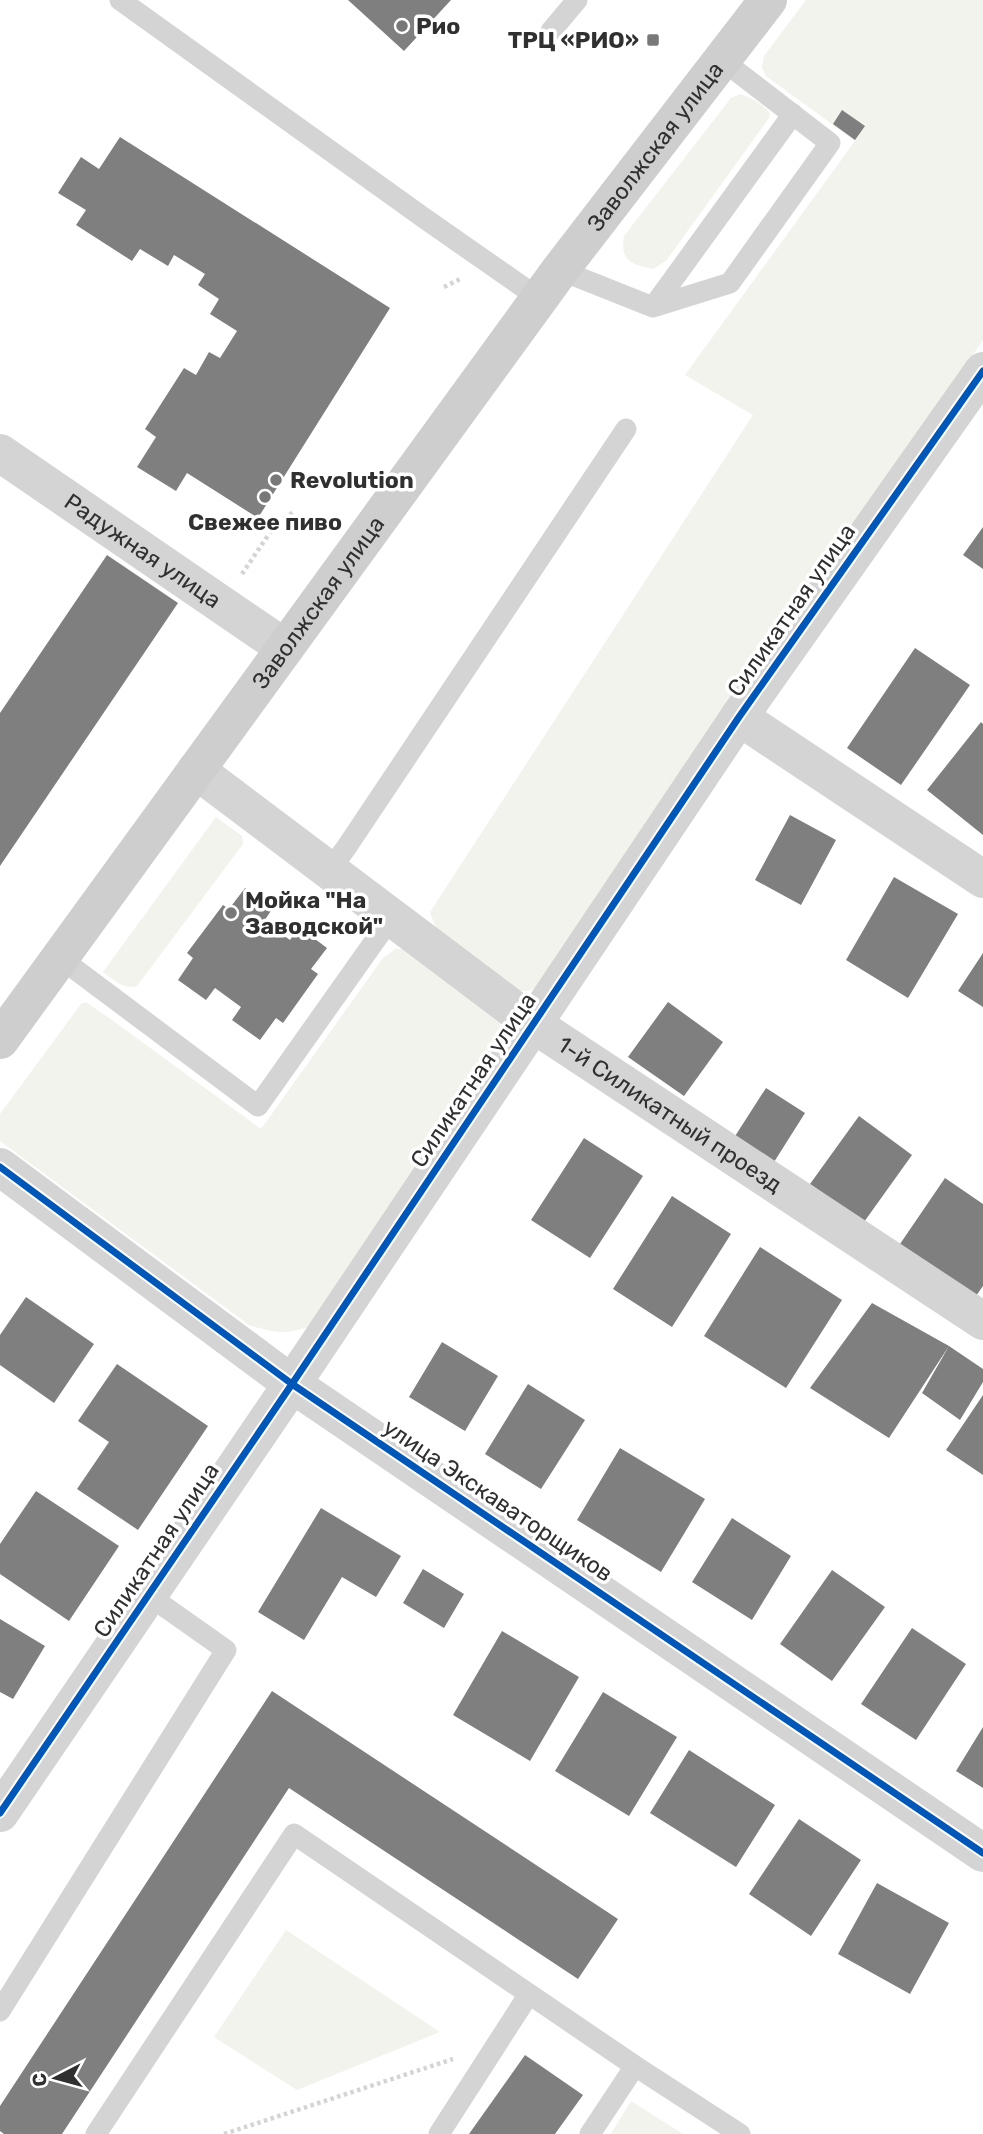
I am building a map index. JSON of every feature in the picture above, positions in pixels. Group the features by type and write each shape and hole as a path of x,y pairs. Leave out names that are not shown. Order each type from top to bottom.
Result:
{"main road":[{"name":"Заволжская улица","path":"0,1040 550,284 768,0"}],"street":[{"name":"Силикатная улица","path":"0,1814 739,717 982,374"},
{"name":"Радужная улица","path":"0,453 285,648"},
{"path":"739,717 983,879"},
{"name":"1-й Силикатный проезд","path":"197,771 533,1024 983,1321"},
{"name":"улица Экскаваторщиков","path":"0,1167 292,1384 983,1853"}],"lane":[{"path":"120,0 412,210 550,284 653,307 730,283 830,143 722,60"},
{"path":"551,31 578,0"},
{"path":"653,307 793,114"},
{"path":"329,871 626,429"},
{"path":"60,958 258,1106 391,918"},
{"path":"0,2011 226,1650 148,1595"},
{"path":"96,2134 294,1834 635,2066 740,2134"},
{"path":"439,2134 529,1994"},
{"path":"590,2134 635,2066"}],"path":[{"path":"267,537 275,525 295,511"},
{"path":"225,2134 497,2044"}],"shaded area":[{"path":"806,0 983,0 983,340 545,984 528,991 516,991 437,931 430,912 753,415 685,375 855,141 766,76 762,68 764,56"},
{"path":"740,94 763,107 770,113 769,118 666,261 653,269 633,263 624,251 624,236 731,98"},
{"path":"216,817 242,836 243,844 137,986 119,984 103,972"},
{"path":"395,949 402,949 500,1022 501,1043 311,1326 280,1332 249,1325 0,1141 0,1114 81,1004 86,1002 261,1129 383,958"},
{"path":"286,1930 440,2032 297,2090 214,2037"},
{"path":"631,2101 683,2134 611,2134"}],"building":[{"name":"Рио","path":"348,0 451,0 404,51"},
{"path":"842,110 865,126 855,140 833,124"},
{"path":"120,137 390,308 258,518 187,473 176,491 137,467 156,437 145,429 184,368 196,375 209,352 220,358 237,331 210,314 219,299 198,285 205,274 174,255 168,266 140,249 132,261 76,225 86,210 58,193 81,157 99,169"},
{"path":"983,527 983,569 963,555"},
{"path":"107,555 178,603 0,866 0,713"},
{"path":"915,648 970,685 901,785 847,748"},
{"path":"981,722 983,724 983,835 927,790"},
{"path":"790,815 836,840 801,905 755,880"},
{"path":"894,877 958,914 908,998 846,960"},
{"path":"245,888 273,908 264,921 290,940 299,927 327,948 311,969 318,974 283,1023 276,1018 260,1040 232,1020 241,1007 215,988 206,1000 178,980 193,958 187,953 223,905 229,909"},
{"path":"983,953 983,1007 958,991"},
{"path":"668,1002 723,1042 684,1096 628,1057"},
{"path":"766,1088 805,1113 769,1170 730,1144"},
{"path":"859,1116 912,1155 864,1222 810,1184"},
{"path":"584,1138 643,1176 590,1258 531,1220"},
{"path":"945,1178 983,1204 983,1286 976,1296 900,1244"},
{"path":"672,1196 731,1234 672,1327 613,1289"},
{"path":"760,1247 842,1300 786,1388 704,1336"},
{"path":"26,1297 94,1344 54,1403 0,1365 0,1335"},
{"path":"872,1303 949,1346 889,1438 810,1388"},
{"path":"442,1342 498,1376 465,1431 409,1397"},
{"path":"949,1346 983,1369 983,1382 960,1420 922,1393"},
{"path":"117,1364 208,1426 138,1530 77,1489 109,1442 78,1421"},
{"path":"528,1384 585,1420 541,1489 485,1454"},
{"path":"983,1395 983,1475 946,1450"},
{"path":"620,1448 705,1499 661,1572 577,1520"},
{"path":"36,1491 119,1546 69,1621 0,1574 0,1544"},
{"path":"321,1508 401,1556 376,1597 342,1577 304,1640 258,1612"},
{"path":"732,1518 791,1556 752,1620 692,1582"},
{"path":"423,1569 464,1594 444,1628 403,1603"},
{"path":"832,1570 885,1607 832,1681 780,1644"},
{"path":"0,1619 45,1646 13,1699 0,1692"},
{"path":"912,1628 966,1664 916,1740 861,1704"},
{"path":"502,1631 579,1677 530,1761 453,1715"},
{"path":"272,1691 618,1919 578,1979 289,1788 62,2134 4,2134 0,2131 0,2106"},
{"path":"603,1692 677,1737 629,1816 555,1771"},
{"path":"983,1727 983,1788 956,1771"},
{"path":"689,1750 775,1805 736,1867 650,1813"},
{"path":"799,1819 861,1860 811,1936 749,1894"},
{"path":"877,1883 949,1923 910,1994 838,1954"},
{"path":"525,2055 583,2095 555,2134 469,2134"}],"cycle path":[{"path":"0,1813 292,1384 739,717 983,371"},
{"path":"0,1167 292,1384 983,1853"}],"place":[{"name":"Рио","path":"402,26"},
{"name":"ТРЦ «РИО»","path":"653,40"},
{"name":"Revolution","path":"276,480"},
{"name":"Свежее пиво","path":"265,497"},
{"name":"Мойка \"На Заводской\"","path":"231,913"}]}
